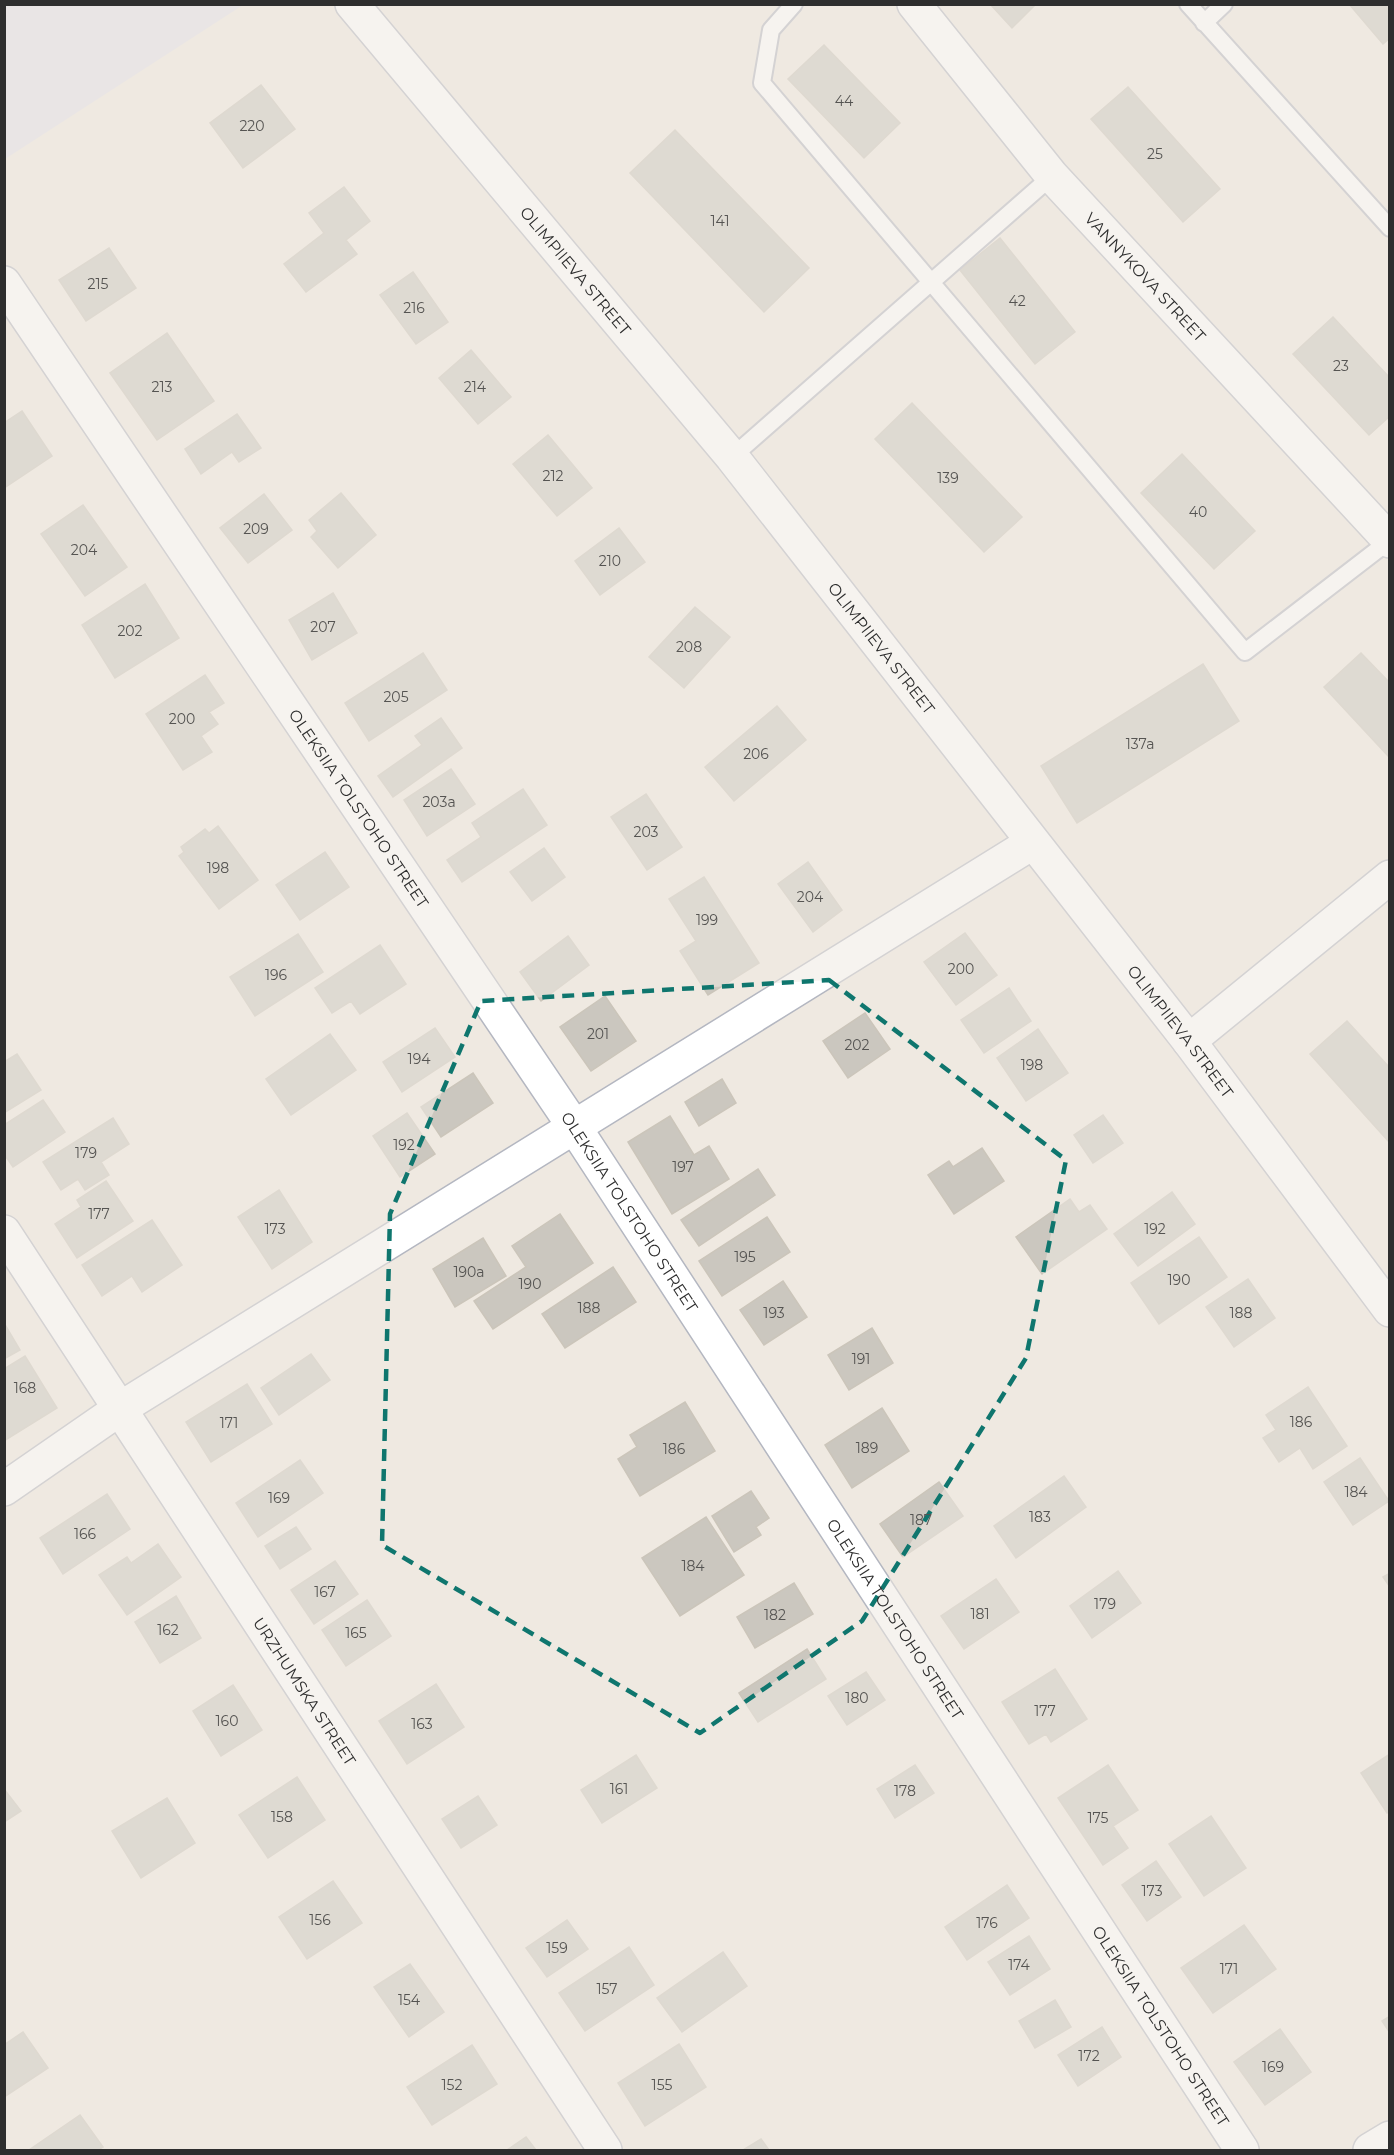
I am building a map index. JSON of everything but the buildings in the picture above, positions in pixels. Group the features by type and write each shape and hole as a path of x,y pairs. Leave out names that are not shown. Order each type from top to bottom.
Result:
{"street":[{"name":"OLIMPIIEVA STREET","path":"352,4 732,457 1189,1041 1387,1301"},
{"name":"VANNYKOVA STREET","path":"914,4 1052,176 1389,540"},
{"name":"OLEKSIIA TOLSTOHO STREET","path":"4,283 575,1128 1242,2151"},
{"path":"4,1489 121,1408 1032,843"},
{"path":"1189,1041 1389,877"},
{"name":"URZHUMSKA STREET","path":"4,1232 605,2151"},
{"path":"1370,2151 1389,2138"}],"lane":[{"path":"794,4 771,30 762,83 1245,652 1389,540"},
{"path":"1188,4 1389,228"},
{"path":"1204,23 1224,4"},
{"path":"732,457 1052,176"}],"highlighted area":[{"path":"829,980 1066,1160 1026,1358 862,1621 700,1733 382,1545 390,1214 481,1001"}],"shaded area":[{"path":"5,4 243,4 243,5 5,159"}]}
